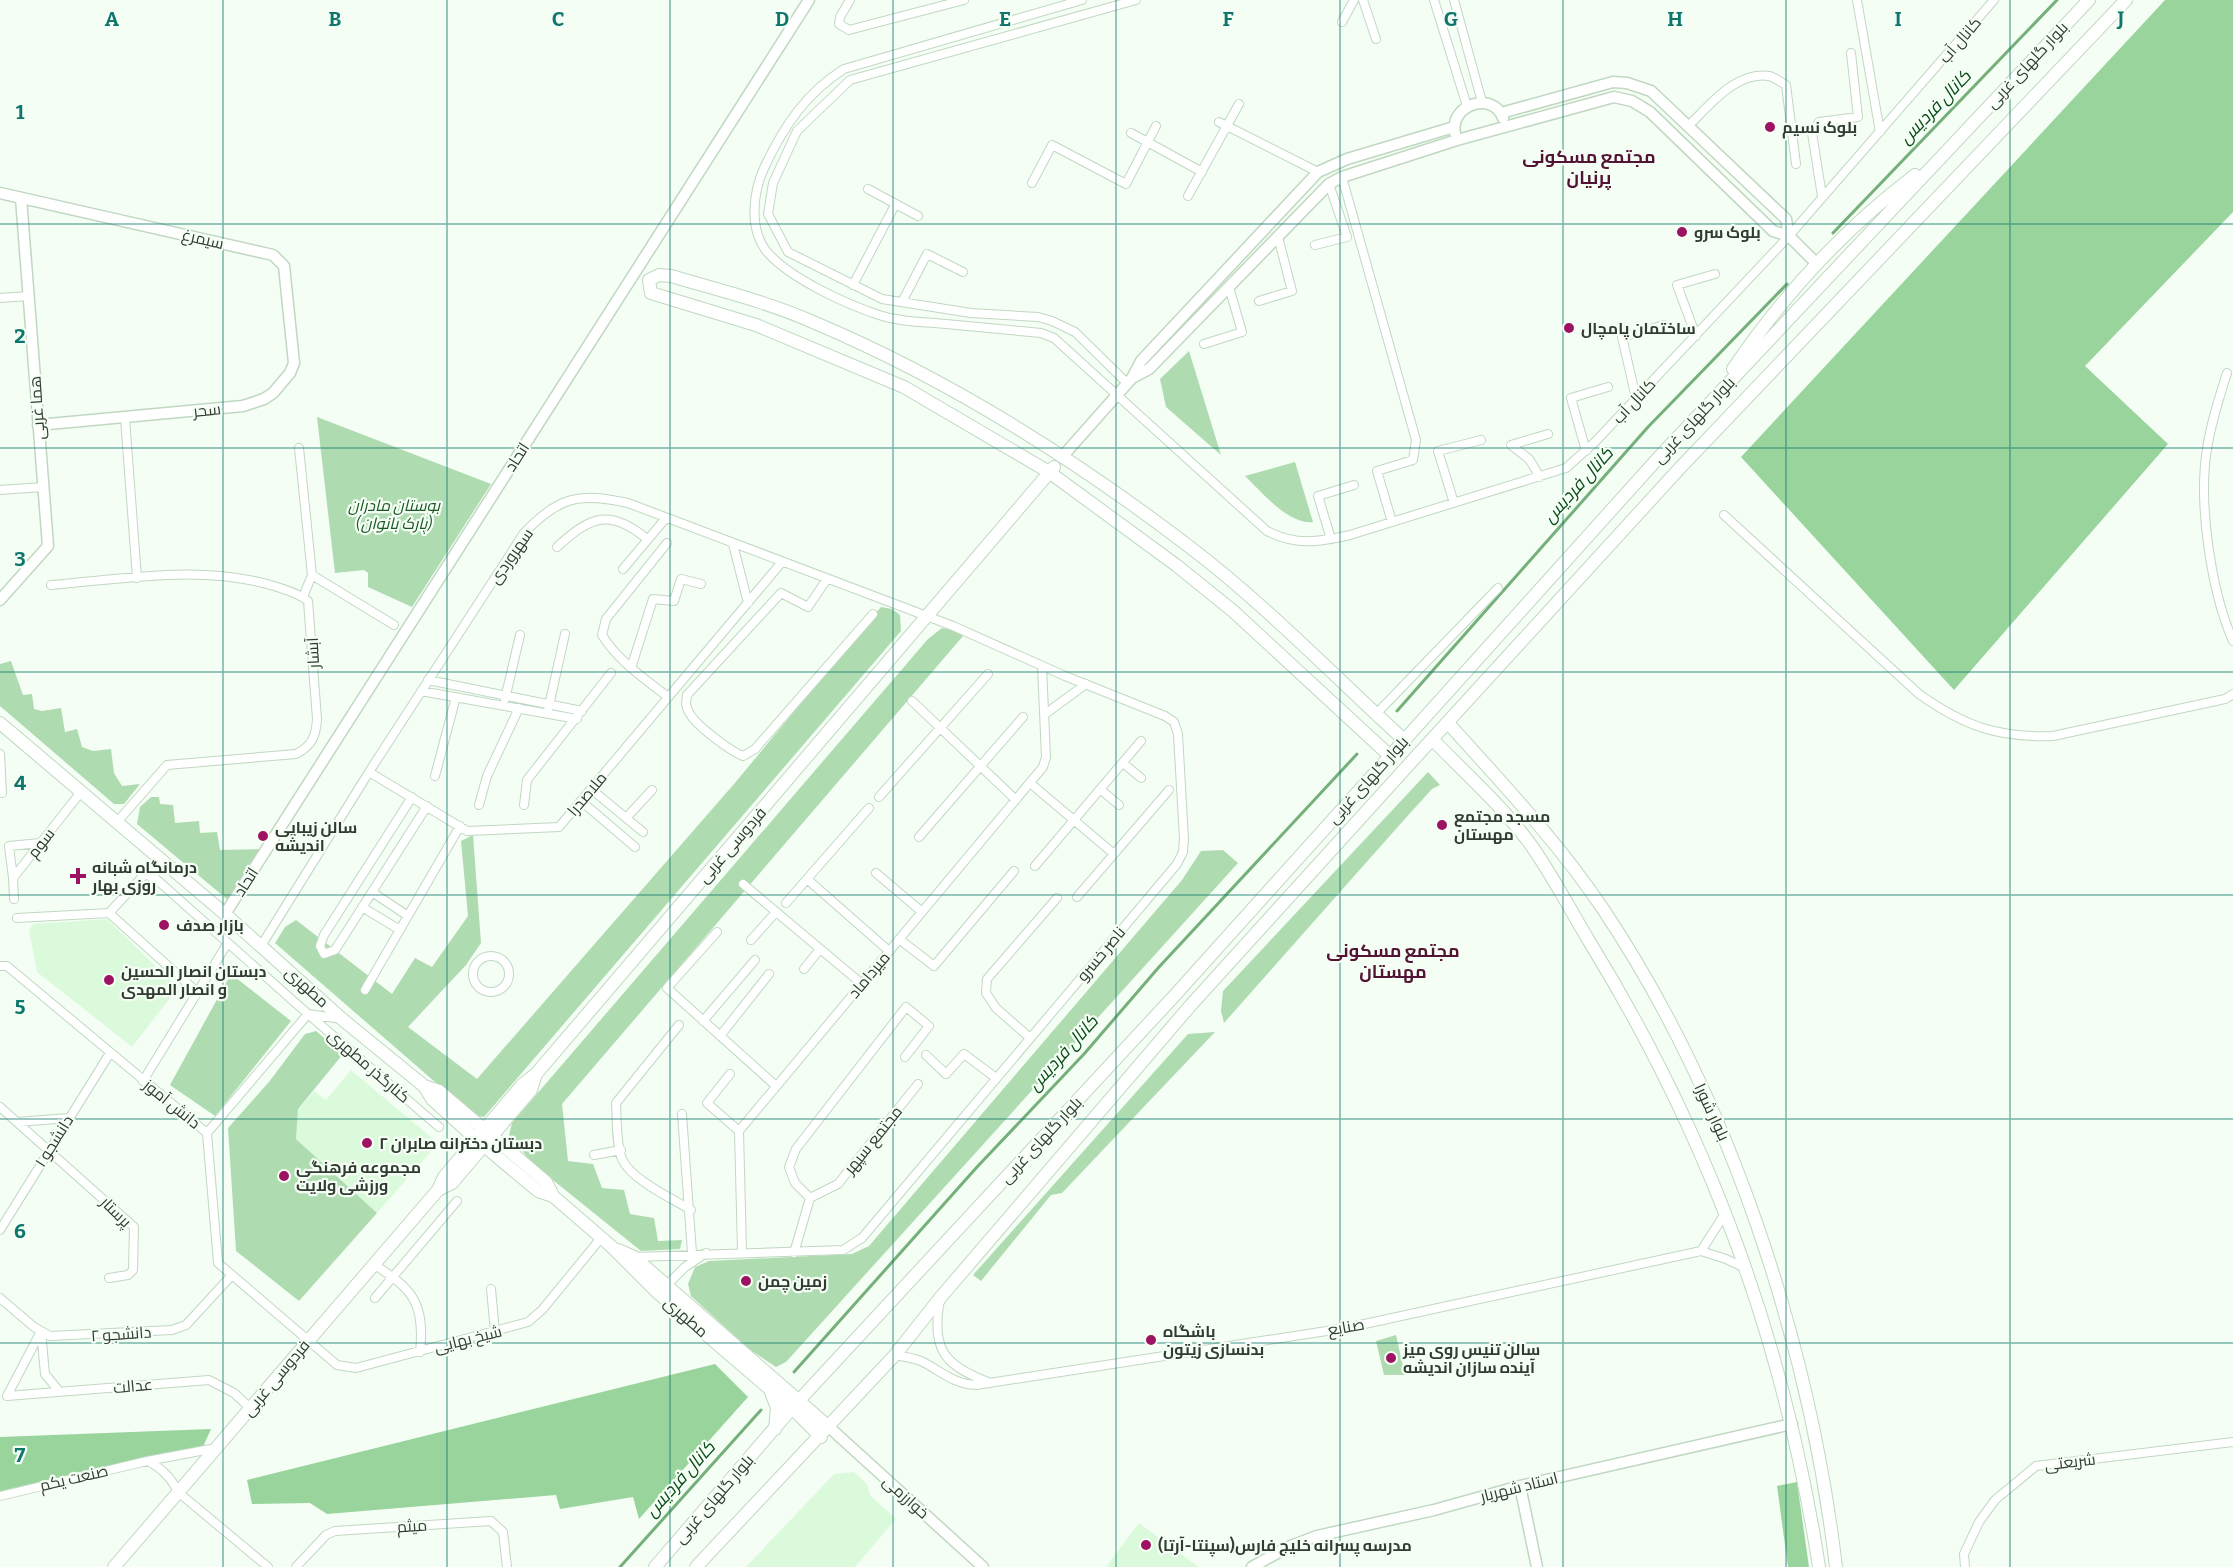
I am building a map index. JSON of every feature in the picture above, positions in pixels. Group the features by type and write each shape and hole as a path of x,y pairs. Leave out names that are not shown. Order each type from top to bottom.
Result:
{"main road":[{"name":"بلوار گلهای غربی","path":"655,1567 796,1404 1176,994 1547,580 1712,400 2089,0"},
{"name":"بلوار گلهای غربی","path":"696,1567 895,1355 940,1298 1190,1006 1432,739 1679,469 2127,0"},
{"path":"1712,400 1791,290 1816,263 1848,230 1946,150"},
{"path":"1389,755 1233,611 1176,565 1049,472 904,387 756,325 651,293 649,280 659,275 671,276 812,321 969,399 1062,457 1192,549 1296,636 1404,739"},
{"name":"فردوسی غربی","path":"114,1567 438,1190 444,1177 484,1138 523,1084 537,1074 1062,457"},
{"path":"1547,580 1554,578 1565,585 1563,596"},
{"path":"1361,728 1374,727 1376,714"},
{"name":"مطهری","path":"0,723 225,914 342,1019 424,1086 432,1099 484,1138 538,1191 553,1196 630,1260 769,1388 796,1404 825,1432"},
{"name":"بلوار شورا","path":"1448,723 1543,829 1603,910 1660,1006 1719,1124 1766,1247 1788,1330 1823,1475 1836,1567"},
{"name":"بلوار شورا","path":"1432,739 1528,841 1626,1000 1657,1057 1726,1212 1747,1269 1792,1424 1809,1502 1819,1567"},
{"path":"1280,877 1281,887 1297,888"},
{"path":"662,1290 796,1404"},
{"path":"769,1388 777,1408 774,1429"}],"street":[{"name":"اتحاد","path":"225,914 808,0"},
{"path":"850,0 840,17 839,24 849,30 964,0"},
{"name":"کانال آب","path":"1082,0 844,69 824,82 805,99 790,120 761,173 755,200 756,227 767,252 789,270 831,294 879,315 908,321 1041,333 1065,345 1267,531 1285,540 1314,543 1392,522 1566,468 1586,451 1789,236 1994,0"},
{"path":"1129,380 1076,332 1052,321 882,299 788,252 768,214 773,183 797,131 828,98 850,80 1136,0"},
{"path":"1363,0 1376,39"},
{"path":"1434,0 1467,106"},
{"path":"1454,0 1482,102 1501,113 1506,127"},
{"path":"1857,0 1880,132"},
{"path":"1342,22 1350,1"},
{"path":"1822,196 1812,133 1818,122 1858,117 1851,53"},
{"path":"1689,124 1725,90 1741,80 1769,76 1785,85 1796,164"},
{"path":"1501,113 1598,84 1627,83 1651,91 1689,124 1786,219 1789,236"},
{"path":"1129,380 1149,369 1329,184 1342,177 1457,140 1614,97 1632,101 1650,112 1773,231 1789,236 1816,263"},
{"path":"1457,140 1454,127 1458,115 1467,106 1482,102"},
{"path":"1188,196 1202,172 1223,124 1239,104"},
{"path":"1223,124 1318,172"},
{"path":"1032,183 1052,145 1126,184 1156,126"},
{"path":"1062,457 1117,395 1141,361 1318,172 1347,159 1454,127"},
{"path":"1131,134 1202,172"},
{"path":"1342,177 1416,440 1413,460 1377,471 1392,522"},
{"path":"1315,245 1347,237 1329,184"},
{"path":"868,189 918,216"},
{"name":"سیمرغ","path":"0,193 273,255 284,266 294,363 282,383"},
{"name":"هما غربی","path":"0,600 48,546 21,198"},
{"path":"853,285 895,205"},
{"path":"1259,301 1292,291 1278,237"},
{"path":"902,302 927,254 963,272"},
{"path":"1696,336 1677,285 1715,274"},
{"path":"1204,344 1242,332 1229,287"},
{"path":"0,298 29,296"},
{"path":"1636,398 1622,337 1664,325"},
{"path":"2227,373 2212,419 2206,452 2204,490 2214,571 2227,627 2233,641"},
{"name":"سحر","path":"38,425 243,406 264,399 282,383"},
{"path":"1586,451 1571,398 1608,387"},
{"path":"125,418 137,578"},
{"path":"1540,477 1529,459 1511,445 1548,434"},
{"path":"1454,503 1438,451 1481,440"},
{"path":"51,585 207,574 234,576 303,597 312,574 299,448"},
{"path":"1331,539 1318,496 1354,485"},
{"path":"0,490 43,487"},
{"name":"سهروردی","path":"261,946 369,772 524,533 554,506 587,497 610,499 928,617"},
{"path":"1724,514 1919,694 1951,717 1976,727 2018,736 2054,736 2225,699 2233,694"},
{"path":"622,569 666,518"},
{"path":"557,547 581,525 598,519 617,519 647,540"},
{"path":"667,543 606,619 602,635 609,646 631,668 668,697"},
{"path":"733,544 748,603"},
{"name":"ملاصدرا","path":"369,772 467,831 559,827 782,562"},
{"path":"312,574 394,625"},
{"path":"631,668 652,599 674,601 681,579 701,584"},
{"path":"827,579 808,607 781,593 687,695 686,705 690,715 734,752 744,756 755,749 873,614"},
{"path":"1376,714 1498,588"},
{"name":"آبشار","path":"117,822 166,765 296,754 307,748 316,735 317,719 311,613 308,600 303,597"},
{"name":"ناصر خسرو","path":"630,1260 692,1253 742,1251 794,1253 843,1250 862,1238 1177,864 1183,852 1178,734 1174,722 1165,716 928,617"},
{"path":"548,709 565,634"},
{"path":"504,706 520,635"},
{"name":"میرداماد","path":"739,1131 1043,767 1046,757 1042,666"},
{"path":"524,805 527,780 611,673"},
{"path":"879,797 988,674"},
{"path":"428,680 506,696 548,709 579,715"},
{"path":"1045,714 1086,684"},
{"path":"421,691 504,706 548,709"},
{"path":"435,776 456,697"},
{"path":"912,701 1016,800"},
{"path":"479,805 487,776 519,708"},
{"path":"919,837 1023,717"},
{"path":"1035,866 1141,741"},
{"path":"0,754 2,794"},
{"path":"1123,763 1141,778"},
{"path":"1030,783 1114,854"},
{"path":"591,789 643,832"},
{"path":"1100,789 1119,805"},
{"path":"626,818 652,790"},
{"path":"1077,897 1169,790"},
{"name":"سوم","path":"14,878 81,792"},
{"path":"412,797 324,935 320,946 324,954 335,950 427,806"},
{"path":"581,801 635,847"},
{"path":"786,903 869,808"},
{"path":"365,990 460,826"},
{"path":"15,899 9,846 40,843"},
{"path":"899,939 934,966 1014,871"},
{"path":"876,873 922,912"},
{"name":"کنارگذر مطهری","path":"109,914 145,874 156,879 227,944 439,1127"},
{"path":"807,879 890,951"},
{"path":"742,885 862,984"},
{"path":"372,892 408,916"},
{"path":"1030,1038 996,1008 986,993 987,979 1057,898"},
{"path":"362,907 400,930"},
{"path":"751,940 776,912"},
{"path":"17,918 109,914 197,992"},
{"path":"717,932 667,988 776,1086"},
{"path":"143,1081 227,944"},
{"path":"804,969 820,949"},
{"path":"495,956 507,966 509,976 500,990 488,992 476,986 472,973 477,961 495,956"},
{"path":"703,1021 755,960"},
{"name":"دانش آموز","path":"0,966 7,966 207,1133 218,1263 308,1341"},
{"path":"720,1036 769,974"},
{"path":"794,1253 810,1198 795,1183 789,1167 796,1149 906,1007 929,1026 905,1057"},
{"path":"207,1133 308,1014 342,1019"},
{"path":"679,1025 616,1102 622,1159 636,1175 691,1210"},
{"name":"دانشجو ۱","path":"0,1230 110,1053"},
{"path":"926,1055 946,1074 964,1054 996,1078"},
{"path":"730,1074 707,1103 739,1131 742,1251"},
{"name":"مجتمع سپهر","path":"810,1198 838,1184 918,1084"},
{"path":"0,1107 48,1151"},
{"path":"682,1114 691,1210 692,1253"},
{"path":"17,1122 69,1118"},
{"path":"594,1155 621,1150"},
{"name":"پرستار","path":"48,1151 134,1227 133,1270 128,1275 109,1278"},
{"path":"375,1298 457,1201"},
{"path":"1726,1212 1701,1251 1726,1258 1747,1269"},
{"name":"شیخ بهایی","path":"308,1341 329,1360 345,1369 420,1352 528,1322 542,1310 601,1238"},
{"name":"صنایع","path":"895,1355 922,1362 943,1376 963,1384 988,1383 1346,1328 1701,1251"},
{"path":"662,1290 685,1267 706,1253"},
{"path":"373,1264 394,1277 410,1291 418,1304 422,1330 420,1352"},
{"name":"دانشجو ۲","path":"0,1298 50,1336 172,1330 186,1325 232,1275"},
{"path":"491,1289 495,1332"},
{"path":"940,1298 935,1326 945,1356 960,1371 988,1383"},
{"path":"41,1331 45,1374 59,1391"},
{"name":"عدالت","path":"41,1331 7,1396 209,1380 234,1393 250,1408"},
{"name":"استاد شهریار","path":"1252,1567 1288,1547 1317,1536 1434,1510 1520,1486 1792,1424"},
{"name":"خوارزمی","path":"825,1432 983,1567"},
{"name":"شریعتی","path":"1965,1567 1964,1554 1984,1515 1995,1500 2036,1466 2233,1442"},
{"name":"صنعت یکم","path":"0,1496 147,1461 216,1448"},
{"path":"147,1461 161,1468 173,1481 178,1492 268,1567"},
{"path":"1520,1486 1537,1567"},
{"name":"میثم","path":"296,1567 326,1535 335,1531 491,1521 503,1532 507,1567"}],"shaded area":[{"name":"دبستان انصار الحسین و انصار المهدی","path":"107,919 178,988 132,1047 37,972 29,930 33,924"},
{"name":"دبستان دخترانه صابران ۲","path":"351,1070 431,1137 434,1148 377,1213 296,1139 298,1109 314,1091 326,1100"},
{"path":"854,1472 867,1484 870,1495 896,1519 855,1567 746,1567 834,1474"},
{"name":"مدرسه پسرانه خلیج فارس(سپنتا-آرتا)","path":"1139,1523 1199,1567 1106,1567"}],"green space":[{"path":"2165,0 2233,0 2233,212 2085,366 2168,444 1954,690 1741,457"},
{"path":"1189,351 1221,455 1166,407 1160,379"},
{"name":"بوستان مادران (پارک بانوان)","path":"317,417 491,484 412,607 368,587 368,573 364,570 335,573"},
{"path":"1295,462 1313,522 1304,522 1285,513 1245,476"},
{"path":"881,607 892,609 900,615 901,631 484,1117 473,1115 275,943 285,927 296,920 392,994 415,958 432,967 468,916 461,841 473,835 481,943 466,965 408,1027 477,1079 734,784"},
{"path":"942,628 957,631 963,636 562,1104 568,1161 593,1164 602,1188 624,1190 630,1214 654,1218 658,1241 682,1240 680,1249 641,1251 533,1164 509,1135 512,1123 928,639"},
{"path":"11,661 23,695 32,694 34,709 42,711 61,708 65,732 77,729 82,747 93,751 111,749 114,773 122,786 140,784 124,804 114,804 0,706 0,664"},
{"path":"1428,772 1440,785 1432,789 1224,1023 1221,1011 1223,991"},
{"path":"151,797 159,797 160,804 173,805 175,823 199,821 200,833 217,832 220,850 265,849 228,900 137,824 140,807"},
{"path":"1223,850 1238,863 786,1362 776,1367 749,1349 691,1296 688,1284 695,1267 709,1261 852,1254 869,1246 1182,880 1201,851"},
{"path":"231,974 291,1021 215,1116 170,1085"},
{"name":"مجموعه فرهنگی ورزشی ولایت","path":"316,1031 343,1054 298,1109 296,1139 377,1213 299,1301 236,1251 228,1128 269,1082 305,1034"},
{"path":"1215,1032 1062,1193 1051,1195 981,1281 973,1275 1188,1034"},
{"name":"سالن تنیس روی میز آینده سازان اندیشه","path":"1396,1335 1405,1375 1384,1375 1376,1341"},
{"path":"715,1364 748,1397 639,1519 633,1497 560,1509 556,1495 327,1514 310,1503 252,1504 247,1480"},
{"path":"211,1429 202,1449 0,1500 0,1437"},
{"path":"1797,1482 1809,1567 1788,1567 1777,1486"}],"waterway":[{"name":"کانال فردیس","path":"1833,233 2057,0"},
{"name":"کانال فردیس","path":"1397,711 1648,427 1787,284"},
{"name":"کانال فردیس","path":"794,1372 977,1167 1084,1054 1159,967 1357,754"},
{"name":"کانال فردیس","path":"620,1567 761,1410"}],"place":[{"name":"بلوک نسیم","path":"1770,127"},
{"name":"بلوک سرو","path":"1682,232"},
{"name":"ساختمان پامچال","path":"1569,328"},
{"name":"مسجد مجتمع مهستان","path":"1442,825"},
{"name":"سالن زیبایی اندیشه","path":"263,836"},
{"name":"درمانگاه شبانه روزی بهار","path":"78,876"},
{"name":"بازار صدف","path":"164,925"},
{"name":"دبستان انصار الحسین و انصار المهدی","path":"109,980"},
{"name":"دبستان دخترانه صابران ۲","path":"367,1143"},
{"name":"مجموعه فرهنگی ورزشی ولایت","path":"284,1176"},
{"name":"زمین چمن","path":"746,1281"},
{"name":"باشگاه بدنسازی زیتون","path":"1151,1340"},
{"name":"سالن تنیس روی میز آینده سازان اندیشه","path":"1391,1358"},
{"name":"مدرسه پسرانه خلیج فارس(سپنتا-آرتا)","path":"1146,1545"}],"district":[{"name":"مجتمع مسکونی پرنیان","path":"1589,167"},
{"name":"مجتمع مسکونی مهستان","path":"1393,961"}]}
